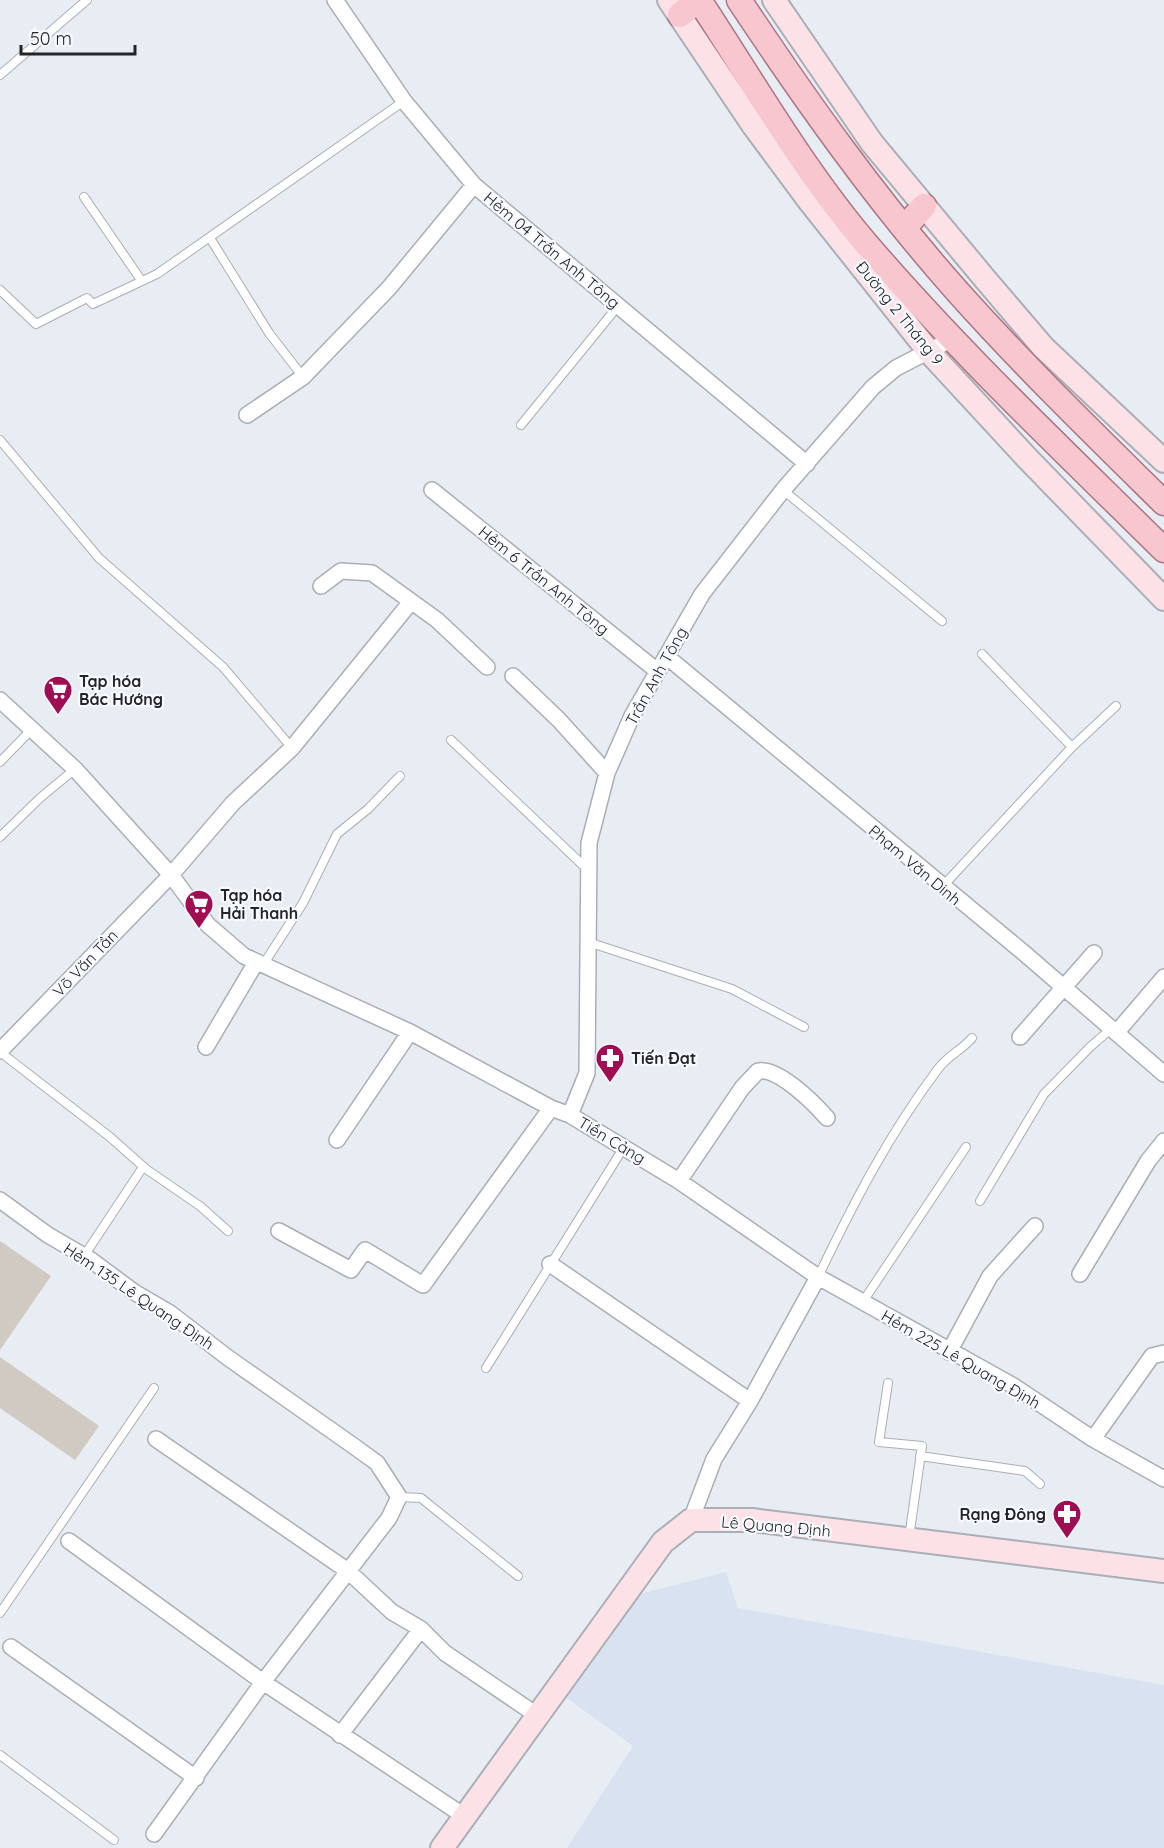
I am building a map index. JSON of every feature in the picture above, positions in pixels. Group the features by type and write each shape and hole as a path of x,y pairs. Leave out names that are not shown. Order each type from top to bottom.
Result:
{"main road":[{"path":"674,7 699,0"},
{"name":"Đường 2 Tháng 9","path":"699,0 824,188 861,252 930,353 1027,458 1164,598"},
{"path":"739,0 849,158 956,290 1042,383 1164,503"},
{"path":"774,0 872,143 924,206 1043,346 1164,461"},
{"name":"Đường 2 Tháng 9","path":"674,7 753,125 861,252 1164,550"},
{"path":"905,227 924,206"},
{"path":"442,1848 663,1542 691,1520"},
{"name":"Lê Quang Định","path":"691,1520 752,1520 1164,1571"}],"street":[{"name":"Hẻm 04 Trần Anh Tông","path":"335,0 404,101 474,185 807,464"},
{"path":"247,415 303,377 389,288 474,185"},
{"name":"Trần Anh Tông","path":"570,1115 587,1073 589,843 607,773 632,716 656,670 702,594 783,490 873,387 897,368 930,353 952,339"},
{"name":"Hẻm 6 Trần Anh Tông","path":"432,490 656,670"},
{"path":"321,586 342,571 372,573 410,603 437,620 487,667"},
{"name":"Võ Văn Tần","path":"0,1052 171,875 233,803 292,748 410,603"},
{"name":"Phạm Văn Dinh","path":"666,656 1064,987 1164,1074"},
{"path":"513,676 559,720 607,773"},
{"name":"Tiền Cảng","path":"0,700 75,769 171,875 208,925 223,940 259,965 410,1032 551,1108 570,1115 679,1181 818,1277"},
{"path":"1020,1037 1094,953"},
{"path":"206,1047 259,965"},
{"path":"1114,1030 1164,977"},
{"path":"337,1140 410,1032"},
{"path":"679,1181 729,1107 758,1071 771,1071 814,1104 827,1118"},
{"path":"279,1231 351,1270 365,1250 423,1285 551,1108"},
{"path":"1080,1274 1148,1161 1164,1141"},
{"name":"Hẻm 135 Lê Quang Định","path":"0,1200 249,1371 377,1463 399,1497"},
{"path":"949,1352 990,1276 1035,1226"},
{"path":"550,1264 641,1330 750,1401"},
{"path":"691,1520 714,1459 750,1401 818,1277"},
{"name":"Hẻm 225 Lê Quang Định","path":"818,1277 949,1352 1012,1385 1093,1439 1164,1479"},
{"path":"1093,1439 1152,1356 1164,1353"},
{"path":"156,1439 348,1570 392,1612 421,1629 445,1653 538,1716"},
{"path":"154,1834 263,1683 389,1518 399,1497"},
{"path":"69,1541 263,1683 464,1816"},
{"path":"340,1735 421,1629"},
{"path":"11,1647 196,1778"}],"lane":[{"path":"0,75 87,0"},
{"path":"0,290 36,324 87,298 93,304 157,274 404,101"},
{"path":"84,197 141,280"},
{"path":"210,238 269,333 303,377"},
{"path":"521,425 618,306"},
{"path":"0,440 99,558 223,668 292,748"},
{"path":"783,490 942,621"},
{"path":"982,654 1072,747"},
{"path":"942,887 1072,747 1116,706"},
{"path":"0,762 32,729"},
{"path":"451,740 588,870"},
{"path":"0,837 40,798 75,769"},
{"path":"259,965 303,903 337,834 368,808 400,776"},
{"path":"588,942 732,989 804,1027"},
{"path":"980,1202 1044,1094 1114,1030"},
{"path":"818,1277 864,1181 908,1111 939,1067 972,1038"},
{"path":"0,1052 110,1137 143,1167 200,1206 228,1231"},
{"path":"862,1303 966,1146"},
{"path":"486,1368 624,1147"},
{"path":"84,1256 143,1167"},
{"path":"888,1383 879,1442 922,1446 909,1540"},
{"path":"0,1613 154,1388"},
{"path":"920,1456 1025,1471 1040,1484"},
{"path":"399,1497 421,1498 518,1576"},
{"path":"0,1755 114,1840"}],"shaded area":[{"path":"726,1572 738,1608 1164,1685 1164,1848 567,1848 633,1746 560,1693 632,1596"}],"building":[{"path":"0,1241 51,1276 0,1350"},
{"path":"0,1357 99,1426 75,1460 0,1408"}],"place":[{"name":"Tạp hóa Bác Hướng","path":"58,716"},
{"name":"Tạp hóa Hải Thanh","path":"199,930"},
{"name":"Tiến Đạt","path":"610,1084"},
{"name":"Rạng Đông","path":"1067,1540"}]}
